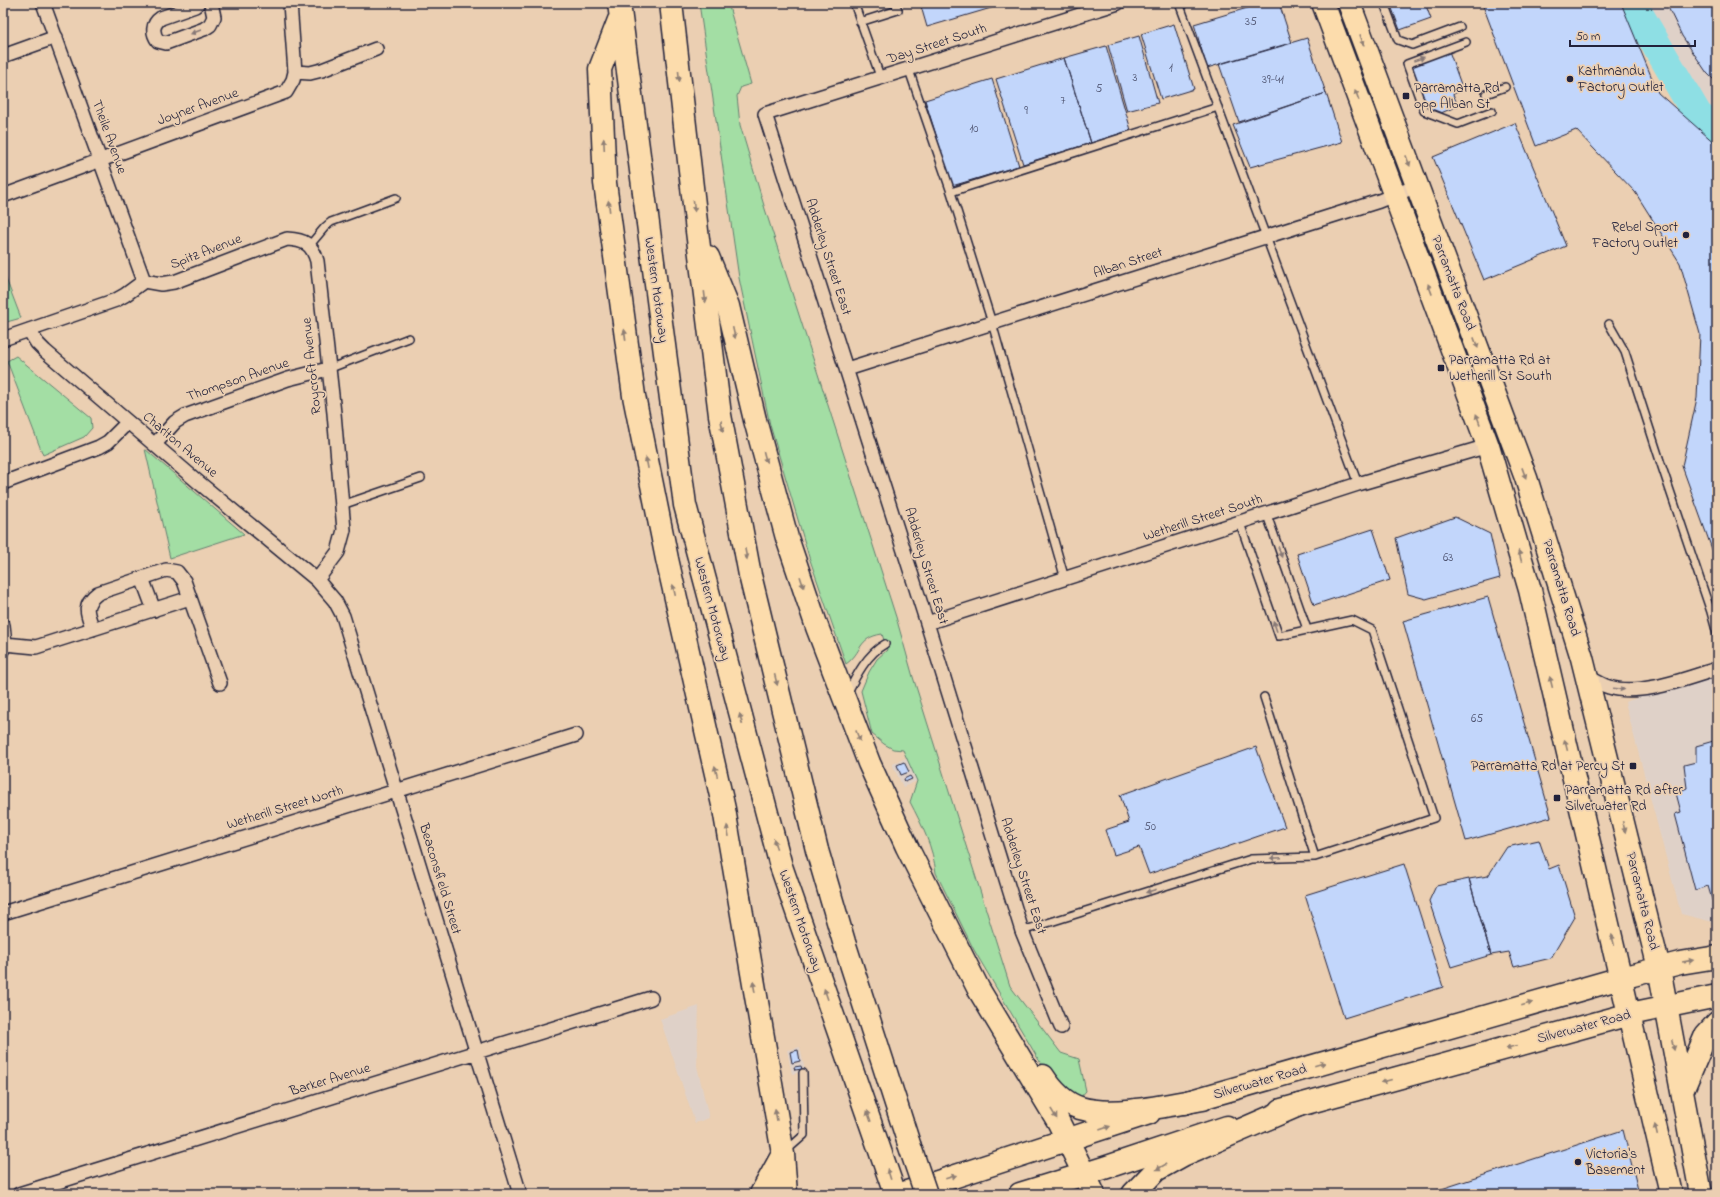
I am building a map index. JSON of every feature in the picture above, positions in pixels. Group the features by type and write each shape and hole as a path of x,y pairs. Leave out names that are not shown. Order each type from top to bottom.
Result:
{"highway":[{"path":"671,3 720,415 750,575 817,850 844,942 926,1194"},
{"name":"Parramatta Road","path":"1323,3 1488,446 1530,590 1671,1194"},
{"name":"Parramatta Road","path":"1349,3 1526,478 1565,601 1587,676 1659,968 1701,1194"},
{"path":"619,10 600,69 606,183 634,396 667,559 724,809 783,1154 786,1194"},
{"name":"Western Motorway","path":"619,10 685,505 781,866 895,1194"},
{"path":"697,231 728,306 755,420 787,538 817,627 869,763 907,846 978,990 1054,1114 1094,1194"},
{"path":"907,846 993,996 1054,1091 1066,1101 1080,1108 1098,1110 1150,1108 1202,1099"},
{"name":"Silverwater Road","path":"901,1194 1162,1108 1202,1099 1449,1026 1621,978 1680,963 1717,957"},
{"name":"Silverwater Road","path":"1020,1194 1085,1174 1249,1119 1630,1014 1717,996"},
{"path":"1682,1089 1706,1035 1717,1023"},
{"path":"1133,1194 1156,1170 1183,1156 1299,1105"},
{"path":"761,1194 783,1154"}],"street":[{"name":"Theile Avenue","path":"44,3 144,281"},
{"path":"198,3 195,6 160,18 154,27 158,41 166,43 210,25 214,17 211,3"},
{"name":"Joyner Avenue","path":"3,196 286,92 293,80 295,72 290,3"},
{"name":"Day Street South","path":"765,114 881,79 1118,3"},
{"path":"3,56 56,37"},
{"path":"295,72 310,73 322,70 376,48"},
{"name":"Adderley Street East","path":"765,114 927,623 1022,931 1061,1027"},
{"name":"Alban Street","path":"847,369 1266,237 1417,186"},
{"name":"Spitz Avenue","path":"144,281 160,284 174,282 287,239 297,240 309,246"},
{"name":"Roycroft Avenue","path":"309,246 314,252 318,261 328,369 334,413 344,530 342,544 338,552 317,580"},
{"path":"3,339 116,300 144,281"},
{"name":"Charlton Avenue","path":"29,330 37,343 45,351 317,580"},
{"name":"Thompson Avenue","path":"154,444 175,422 185,416 288,379 328,369"},
{"path":"3,483 98,447 108,442 128,422"},
{"name":"Wetherill Street South","path":"927,623 1267,515 1358,484 1488,446"},
{"path":"93,629 88,615 87,606 90,599 98,593 166,570 177,572 184,581 220,682"},
{"path":"142,578 154,610"},
{"name":"Beaconsfield Street","path":"317,580 335,601 343,616 395,791 477,1051 520,1194"},
{"path":"3,625 4,646 36,648 190,598"},
{"path":"1587,676 1608,687 1654,688 1717,669"},
{"name":"Wetherill Street North","path":"3,913 576,735"},
{"name":"Barker Avenue","path":"19,1194 651,998"}],"lane":[{"path":"854,3 881,79"},
{"path":"860,22 898,10 896,3"},
{"path":"1179,3 1358,484"},
{"path":"1384,3 1398,40 1412,45 1460,27"},
{"path":"1466,42 1406,64 1424,111 1458,124 1492,111"},
{"path":"909,70 951,192 992,323 1064,579"},
{"path":"1486,94 1504,87"},
{"path":"951,192 1218,107"},
{"path":"309,246 325,227 332,222 396,198"},
{"path":"1609,324 1625,352 1662,467 1707,597 1717,634"},
{"name":"Thompson Avenue","path":"328,369 409,338"},
{"path":"342,505 421,478"},
{"path":"1267,515 1307,630"},
{"path":"1022,931 1251,859 1315,857 1434,818 1372,630 1352,620 1279,636 1240,523"},
{"path":"844,700 865,663 876,649 885,644"},
{"path":"1264,697 1315,857"},
{"path":"783,1154 804,1135 803,1073"}],"shaded area":[{"path":"1632,3 1717,3 1717,129 1698,116"},
{"path":"1717,671 1717,923 1681,914 1625,702"},
{"path":"906,758 917,781 903,787 892,764"},
{"path":"699,1006 697,1066 709,1118 695,1123 660,1019"},
{"path":"800,1047 805,1071 792,1074 787,1050"},
{"path":"123,1187 125,1194 100,1194"}],"green space":[{"path":"699,3 728,3 751,84 741,87 737,96 740,125 765,209 896,617 913,677 1010,986 1061,1053 1079,1059 1086,1091 1079,1099 1052,1079 1040,1062 974,950 936,873 930,845 910,802 917,781 903,750 893,749 872,734 861,691 869,672 877,659 887,650 882,634 874,636 864,642 855,655 846,664 809,557 770,425 739,278"},
{"path":"3,271 21,318 3,323"},
{"path":"16,356 91,418 92,428 84,437 43,455 7,361"},
{"path":"145,449 244,534 170,558"}],"building":[{"path":"920,3 1008,3 927,27"},
{"path":"1264,3 1279,3 1292,43 1207,68 1194,24"},
{"path":"1390,3 1425,3 1431,19 1400,30"},
{"path":"1482,3 1621,3 1658,93 1717,145 1717,563 1682,466 1697,398 1700,334 1680,263 1635,192 1576,130 1536,146"},
{"path":"1666,3 1717,3 1717,83 1707,73 1682,36"},
{"path":"1174,24 1194,89 1161,99 1141,34"},
{"path":"1139,36 1158,103 1127,111 1108,45"},
{"path":"1307,38 1326,93 1239,122 1219,64"},
{"path":"1106,46 1131,130 1091,143 1064,58"},
{"path":"1449,51 1463,90 1453,94 1458,106 1436,115 1425,110 1408,67"},
{"path":"1064,58 1091,143 1023,164 996,79"},
{"path":"992,79 1019,166 952,186 925,100"},
{"path":"1326,93 1342,142 1250,167 1233,125"},
{"path":"1515,123 1566,246 1484,280 1433,157"},
{"path":"1455,517 1490,534 1500,578 1426,599 1408,594 1396,538"},
{"path":"1373,529 1390,580 1314,605 1297,554"},
{"path":"1488,597 1551,817 1466,841 1403,621"},
{"path":"1717,740 1717,911 1715,910 1708,886 1695,890 1675,814 1681,812 1676,793 1687,788 1684,765 1696,762 1696,746"},
{"path":"1256,747 1285,827 1149,874 1139,847 1114,855 1105,830 1129,822 1120,795"},
{"path":"904,762 909,772 901,775 897,765"},
{"path":"910,776 912,779 905,782 904,779"},
{"path":"1539,840 1549,869 1559,865 1575,917 1551,958 1514,967 1509,952 1491,955 1469,879 1488,876 1507,847"},
{"path":"1404,864 1443,987 1344,1018 1305,895"},
{"path":"1469,879 1491,955 1451,967 1429,901 1436,886"},
{"path":"798,1050 800,1061 792,1063 790,1052"},
{"path":"801,1066 802,1069 795,1070 794,1067"},
{"name":"Victoria's Basement","path":"1623,1130 1639,1194 1426,1194"}],"waterway":[{"path":"1632,3 1698,116 1717,129"}],"place":[{"name":"Kathmandu Factory Outlet","path":"1570,79"},
{"name":"Parramatta Rd opp Alban St","path":"1406,96"},
{"name":"Rebel Sport Factory Outlet","path":"1686,235"},
{"name":"Parramatta Rd at Wetherill St South","path":"1441,368"},
{"name":"Parramatta Rd at Percy St","path":"1633,766"},
{"name":"Parramatta Rd after Silverwater Rd","path":"1557,798"},
{"name":"Victoria's Basement","path":"1578,1162"}]}
